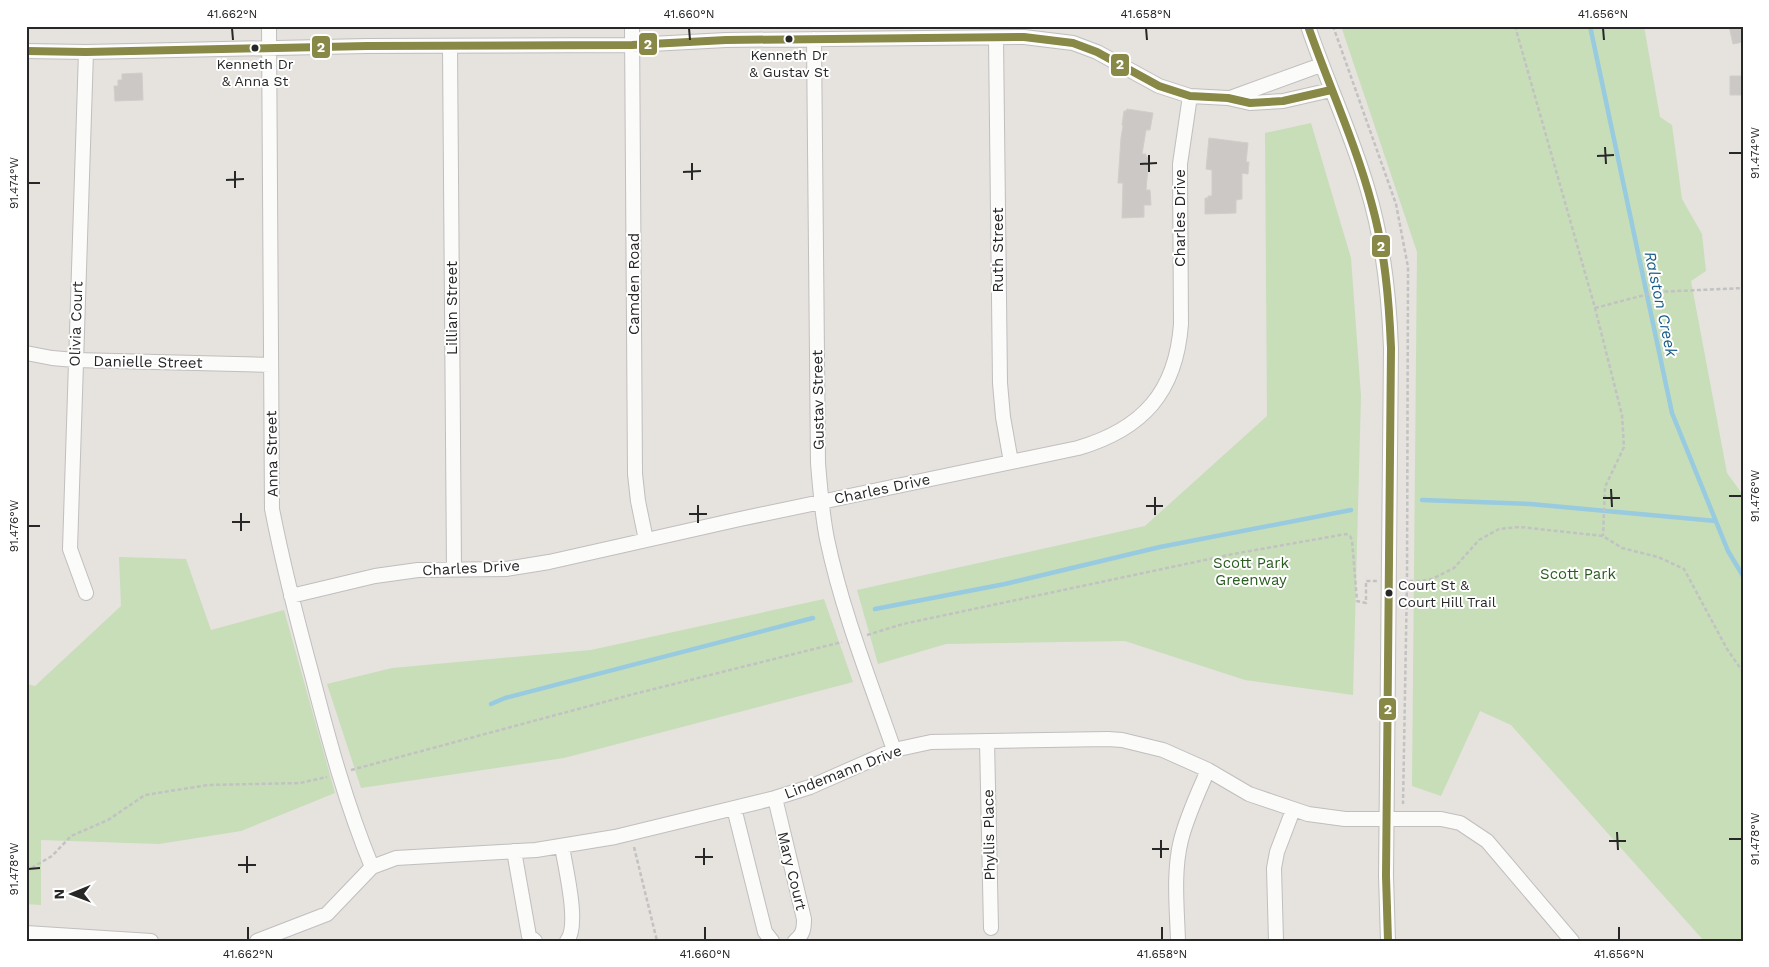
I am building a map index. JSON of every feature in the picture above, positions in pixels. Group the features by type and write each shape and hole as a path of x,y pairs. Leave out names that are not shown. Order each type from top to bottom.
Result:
{"street":[{"name":"Anna Street","path":"269,26 272,509 282,562 338,774 357,831 372,867"},
{"name":"Camden Road","path":"632,26 635,474 646,540"},
{"path":"1308,26 1355,149 1367,188 1379,235 1389,308 1392,348 1386,819 1388,941"},
{"path":"26,51 86,52 269,47 632,45 726,40 1024,37 1073,44 1096,52 1159,86 1190,96 1228,98 1250,103 1283,101 1331,90"},
{"name":"Ruth Street","path":"996,38 1000,383 1011,462"},
{"name":"Gustav Street","path":"814,39 818,463 822,502 828,540 855,639 894,750"},
{"name":"Lillian Street","path":"450,46 454,569"},
{"name":"Olivia Court","path":"86,52 70,549 86,593"},
{"path":"1228,98 1321,64"},
{"name":"Charles Drive","path":"291,596 375,576 418,570 506,569 549,562 1078,448 1099,442 1114,434 1146,411 1168,381 1179,344 1180,164 1190,96"},
{"name":"Danielle Street","path":"26,352 52,358 75,360 271,365"},
{"name":"Lindemann Drive","path":"257,941 327,914 372,867 396,858 536,850 630,833 775,798 819,784 894,750 930,742 1108,739 1122,740 1163,750 1208,770 1249,794 1293,810 1325,817 1441,819 1460,823 1487,841 1572,941"},
{"name":"Phyllis Place","path":"987,741 991,928"},
{"path":"1178,941 1176,879 1179,848 1186,821 1208,770"},
{"name":"Mary Court","path":"775,798 804,919 804,928 801,936 795,941"},
{"path":"734,808 765,932 772,941"},
{"path":"1276,941 1274,868 1277,852 1293,810"},
{"path":"562,846 572,910 571,936 567,941"},
{"path":"514,851 529,936 535,941"},
{"path":"26,934 151,941"}],"path":[{"path":"1515,26 1595,308 1622,415 1624,447 1605,488 1603,536"},
{"path":"1595,308 1656,292 1743,288"},
{"path":"26,871 52,856 71,836 108,820 145,794 217,785 300,783 922,620 1233,554 1346,534 1352,540 1356,597 1357,601 1361,603 1366,603 1366,581 1379,581 1388,585 1399,581 1432,579 1454,568 1479,540 1499,529 1520,527 1603,536 1622,548 1658,557 1684,568 1727,649 1743,672"},
{"path":"1403,804 1407,581"},
{"path":"630,833 657,941"}],"green space":[{"name":"Scott Park","path":"1341,26 1644,26 1660,117 1672,125 1682,199 1702,234 1706,271 1691,281 1727,473 1743,495 1743,941 1704,941 1511,725 1480,711 1441,796 1412,786 1417,252"},
{"name":"Scott Park Greenway","path":"1311,123 1351,258 1361,396 1353,695 1245,680 1125,641 946,644 878,664 857,590 1145,526 1267,416 1265,133"},
{"path":"119,557 186,559 211,630 284,610 335,793 241,831 159,844 41,840 41,905 26,904 26,684 35,686 121,606"},
{"path":"824,599 853,682 564,758 361,788 327,684 392,668 591,650"}],"building":[{"path":"1729,26 1743,26 1743,42 1733,44"},
{"path":"142,73 143,100 115,101 114,86 118,86 118,80 122,80 122,74"},
{"path":"1730,76 1743,76 1743,95 1730,95"},
{"path":"1127,109 1153,113 1150,130 1146,130 1142,154 1146,154 1146,157 1149,157 1146,190 1150,190 1151,205 1144,205 1144,217 1122,218 1123,183 1118,183 1122,125 1124,111"},
{"path":"1209,138 1248,143 1246,162 1249,162 1248,174 1242,173 1242,199 1236,200 1236,213 1205,214 1205,198 1212,196 1212,170 1206,169"}],"waterway":[{"name":"Ralston Creek","path":"1590,26 1672,413 1728,551 1743,576"},
{"path":"1422,500 1530,504 1716,521"},
{"path":"875,609 1005,584 1160,547 1351,510"},
{"path":"491,704 505,698 813,618"}],"transit line":[{"name":"2","path":"1308,26 1366,182 1380,240 1388,294 1391,348 1386,876 1388,941"},
{"name":"2","path":"26,51 86,52 367,46 632,45 726,40 1024,37 1073,43 1097,52 1159,86 1190,96 1228,98 1250,103 1283,101 1331,90"}],"place":[{"name":"Kenneth Dr & Gustav St","path":"789,39"},
{"name":"Kenneth Dr & Anna St","path":"255,48"},
{"name":"Court St & Court Hill Trail","path":"1389,593"}]}
